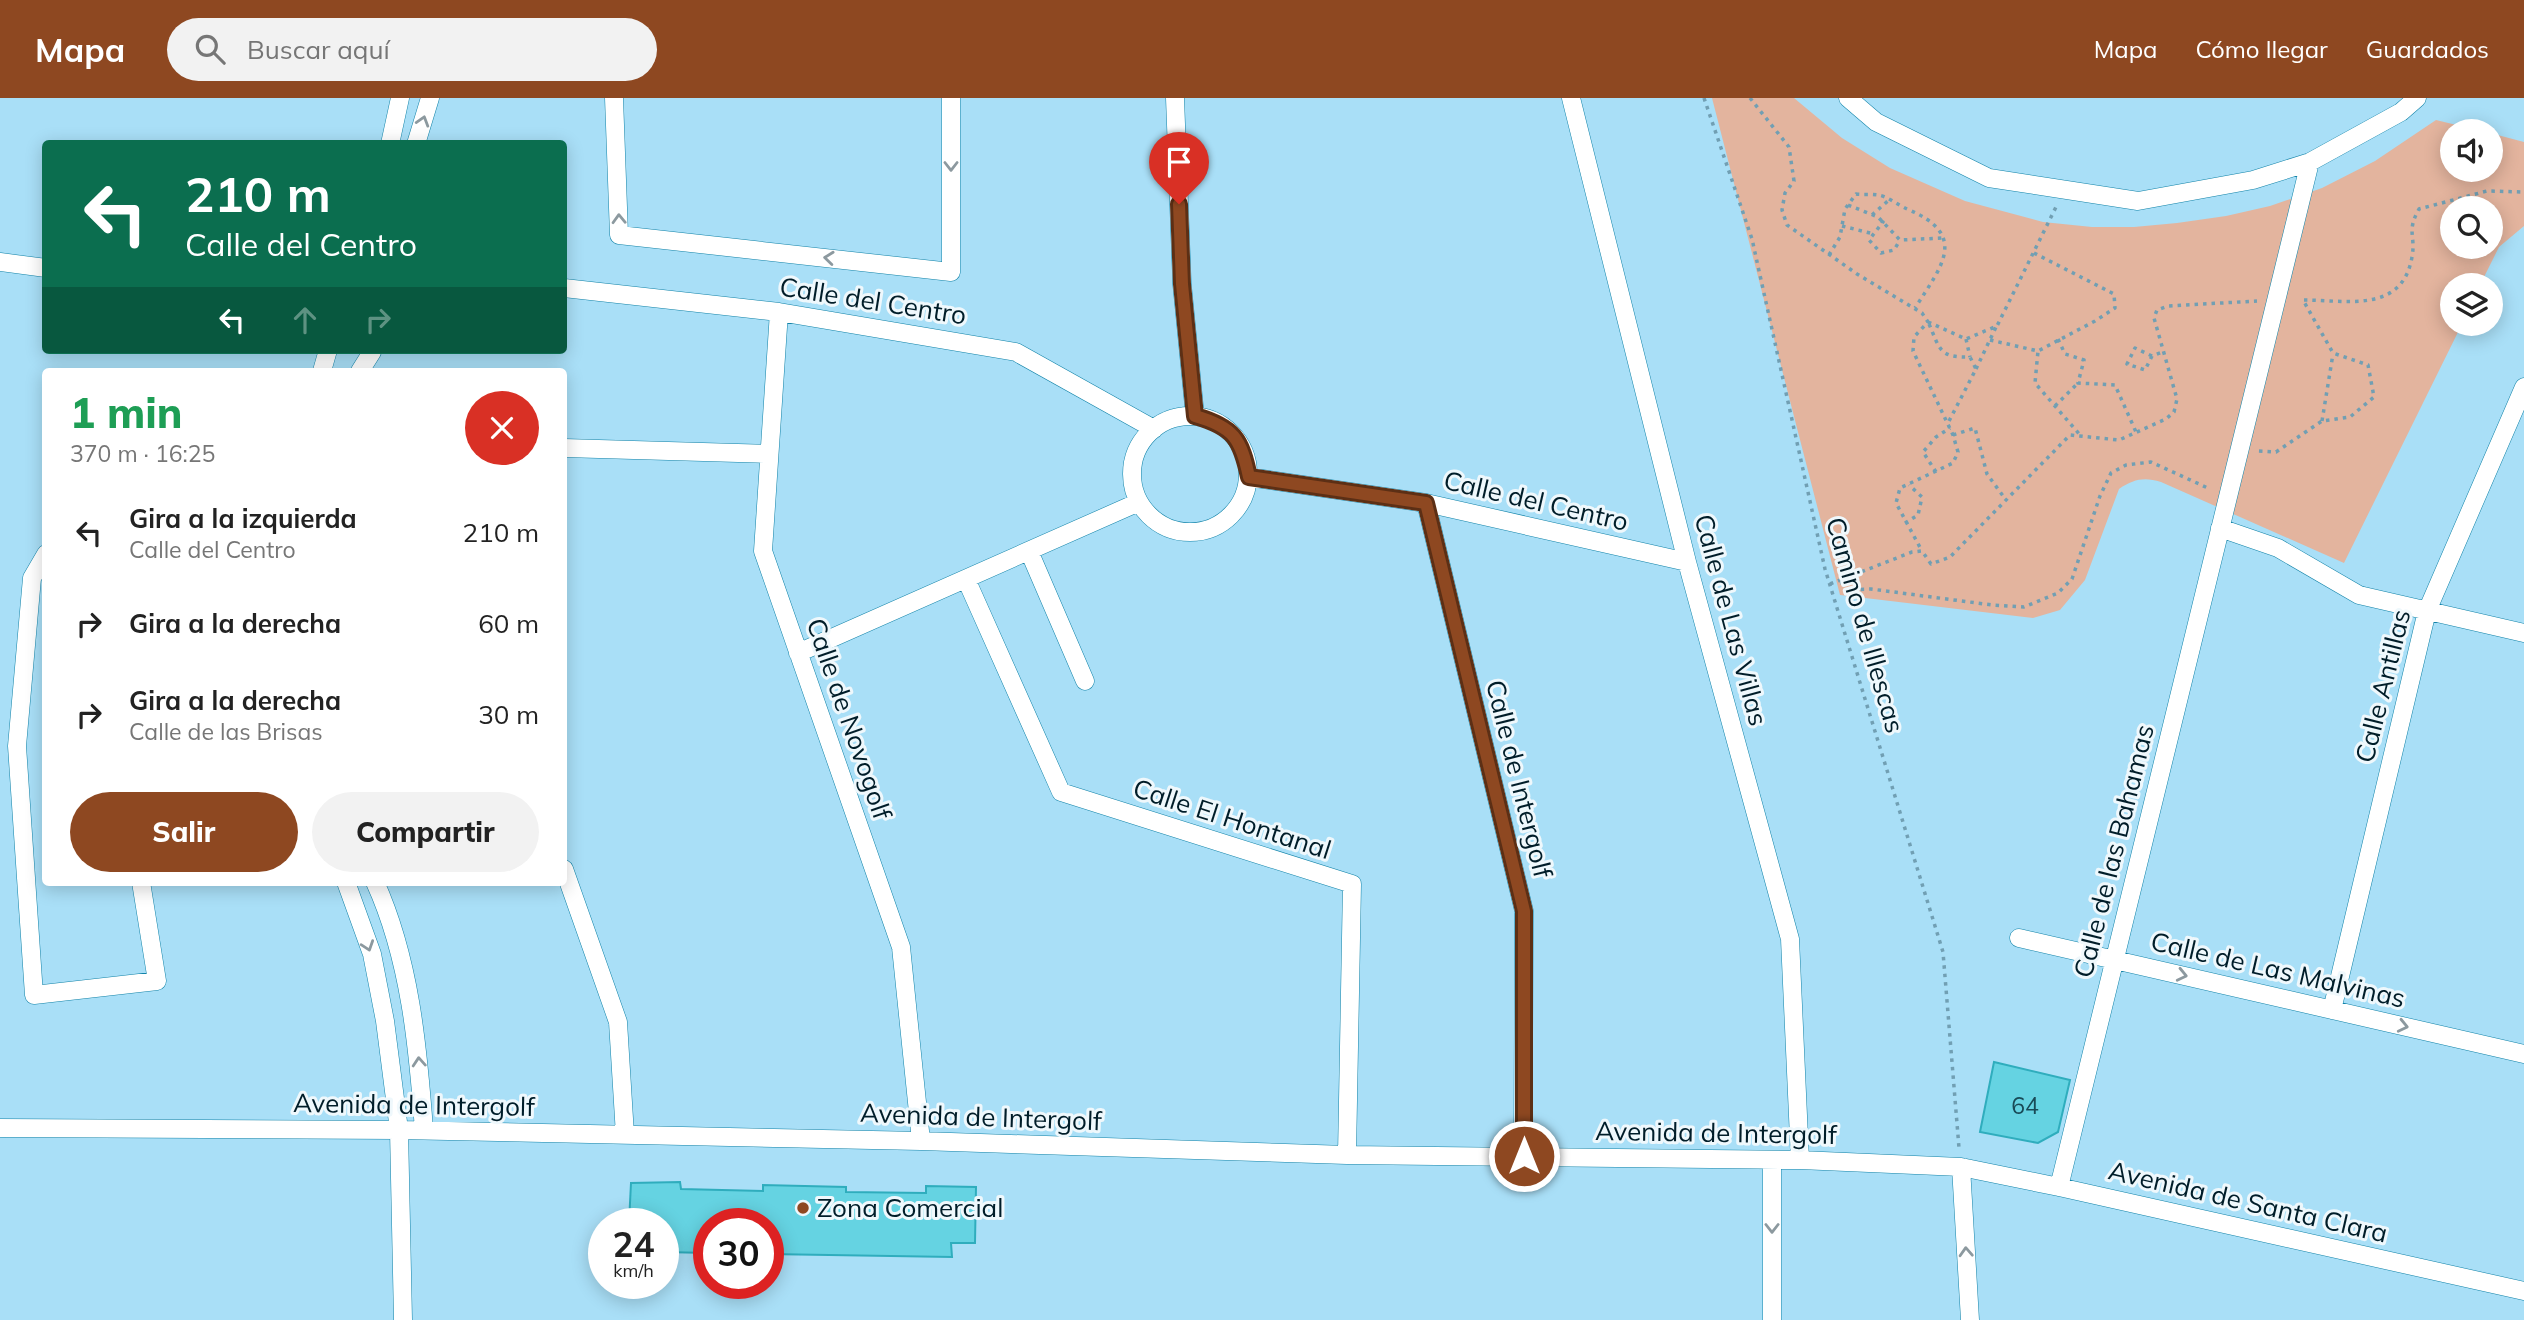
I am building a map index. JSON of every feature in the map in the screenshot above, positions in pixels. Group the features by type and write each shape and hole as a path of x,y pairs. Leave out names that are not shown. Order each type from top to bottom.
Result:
{"street":[{"path":"391,140 400,98"},
{"path":"417,140 430,98"},
{"path":"614,98 619,235 951,272 951,98"},
{"path":"1175,98 1182,284 1195,416"},
{"name":"Calle de Las Villas","path":"1572,98 1687,562 1790,939 1800,1160"},
{"path":"1848,98 1876,122 1989,178 2138,201 2253,180 2310,162 2401,113 2417,98"},
{"name":"Calle de las Bahamas","path":"2059,1187 2310,162"},
{"path":"0,262 42,267"},
{"name":"Calle del Centro","path":"567,288 779,312 1016,352 1154,429"},
{"name":"Calle de Novogolf","path":"779,312 763,551 901,947 921,1141"},
{"name":"Calle Antillas","path":"2332,1010 2427,611 2524,387"},
{"path":"1195,416 1214,422 1231,433 1243,449 1249,477 1244,496 1233,513 1213,528 1193,533 1173,530 1155,521 1139,502 1133,483 1133,463 1141,444 1154,429 1175,419 1195,416"},
{"path":"567,449 769,454"},
{"name":"Calle del Centro","path":"1249,477 1426,503 1687,562"},
{"path":"798,653 1139,502"},
{"name":"Calle de Intergolf","path":"1426,503 1524,911 1524,1156"},
{"path":"2220,528 2278,548 2359,595 2524,634"},
{"path":"1029,551 1085,681"},
{"path":"42,561 32,579 8,745 34,995 157,981 142,886"},
{"name":"Calle El Hontanal","path":"966,579 1060,792 1352,884 1347,1155"},
{"path":"567,877 618,1021 625,1135"},
{"path":"347,886 372,954 385,1021 398,1130 403,1320"},
{"path":"376,886 383,901 399,958 417,1036 424,1130"},
{"name":"Calle de Las Malvinas","path":"2019,938 2524,1054"},
{"name":"Avenida de Intergolf","path":"0,1128 424,1130 921,1141 1347,1155 1800,1160 1961,1167"},
{"path":"1772,1160 1772,1320"},
{"path":"1961,1167 1970,1320"},
{"name":"Avenida de Santa Clara","path":"1961,1167 2524,1291"}],"path":[{"name":"Camino de Illescas","path":"1704,98 1752,239 1830,584 1943,952 1961,1167"},
{"path":"1750,98 1789,147 1794,181 1785,193 1782,210 1787,225 1829,255 1922,313 1941,350 1952,358 1970,357"},
{"path":"1936,472 1923,452 1949,426 2064,190"},
{"path":"2322,421 2333,354 2303,300 2375,300 2389,296 2404,281 2412,256 2412,223 2419,209 2487,191 2524,192"},
{"path":"1829,255 1840,237 1848,205 1856,194 1880,195 1919,214 1940,228 1945,245 1942,267 1914,309"},
{"path":"1872,215 1889,200"},
{"path":"1848,205 1883,222 1900,240 1943,238"},
{"path":"1883,222 1869,240 1881,253 1894,250 1900,240"},
{"path":"1842,226 1874,234"},
{"path":"1990,340 2038,351 2115,308 2114,294 2034,253"},
{"path":"1928,322 1914,337 1913,351 1949,426 1958,452 1954,463 1900,488 1896,503 1905,523 1931,564 1950,557 2070,435 2119,440 2166,419 2175,412 2177,399 2154,318 2157,310 2168,306 2194,304 2276,301"},
{"path":"1928,322 1966,339 1997,326"},
{"path":"1966,339 1976,369"},
{"path":"2055,405 2078,383 2084,360 2065,354 2058,339"},
{"path":"2152,356 2135,348 2127,364 2145,370 2152,356 2162,352"},
{"path":"2038,351 2035,383 2081,436"},
{"path":"2261,451 2276,452 2322,421 2350,417 2374,397 2368,365 2333,354"},
{"path":"2078,383 2115,385 2136,432"},
{"path":"1953,435 1975,428 1987,474 2007,501"},
{"path":"1830,584 1843,580 1845,590 1871,589 2024,607 2058,593 2072,579 2100,496 2111,474 2126,465 2151,462 2228,497"},
{"path":"1905,523 1918,515 1922,497 1908,484"},
{"path":"1830,584 1912,552 1922,551"}],"shaded area":[{"path":"1712,98 1794,98 1842,138 1890,168 1965,201 2043,222 2092,227 2177,223 2270,206 2322,188 2375,161 2436,120 2440,121 2440,182 2503,182 2503,136 2524,142 2524,226 2503,244 2503,196 2440,196 2440,259 2493,259 2486,273 2440,273 2440,336 2456,336 2344,563 2161,482 2144,479 2119,489 2085,580 2060,610 2033,618 1840,595"}],"building":[{"path":"1994,1062 2070,1080 2058,1132 2038,1143 1980,1132"},
{"name":"Zona Comercial","path":"680,1182 681,1189 763,1191 763,1185 846,1187 846,1192 926,1193 926,1186 976,1187 975,1243 951,1243 952,1257 784,1254 784,1208 693,1208 693,1253 679,1252 679,1208 630,1208 631,1183"}],"place":[{"name":"Zona Comercial","path":"803,1208"}],"route":[{"path":"1179,204 1182,284 1195,416 1214,422 1231,433 1243,449 1249,477 1426,503 1524,911 1524,1156"}]}
